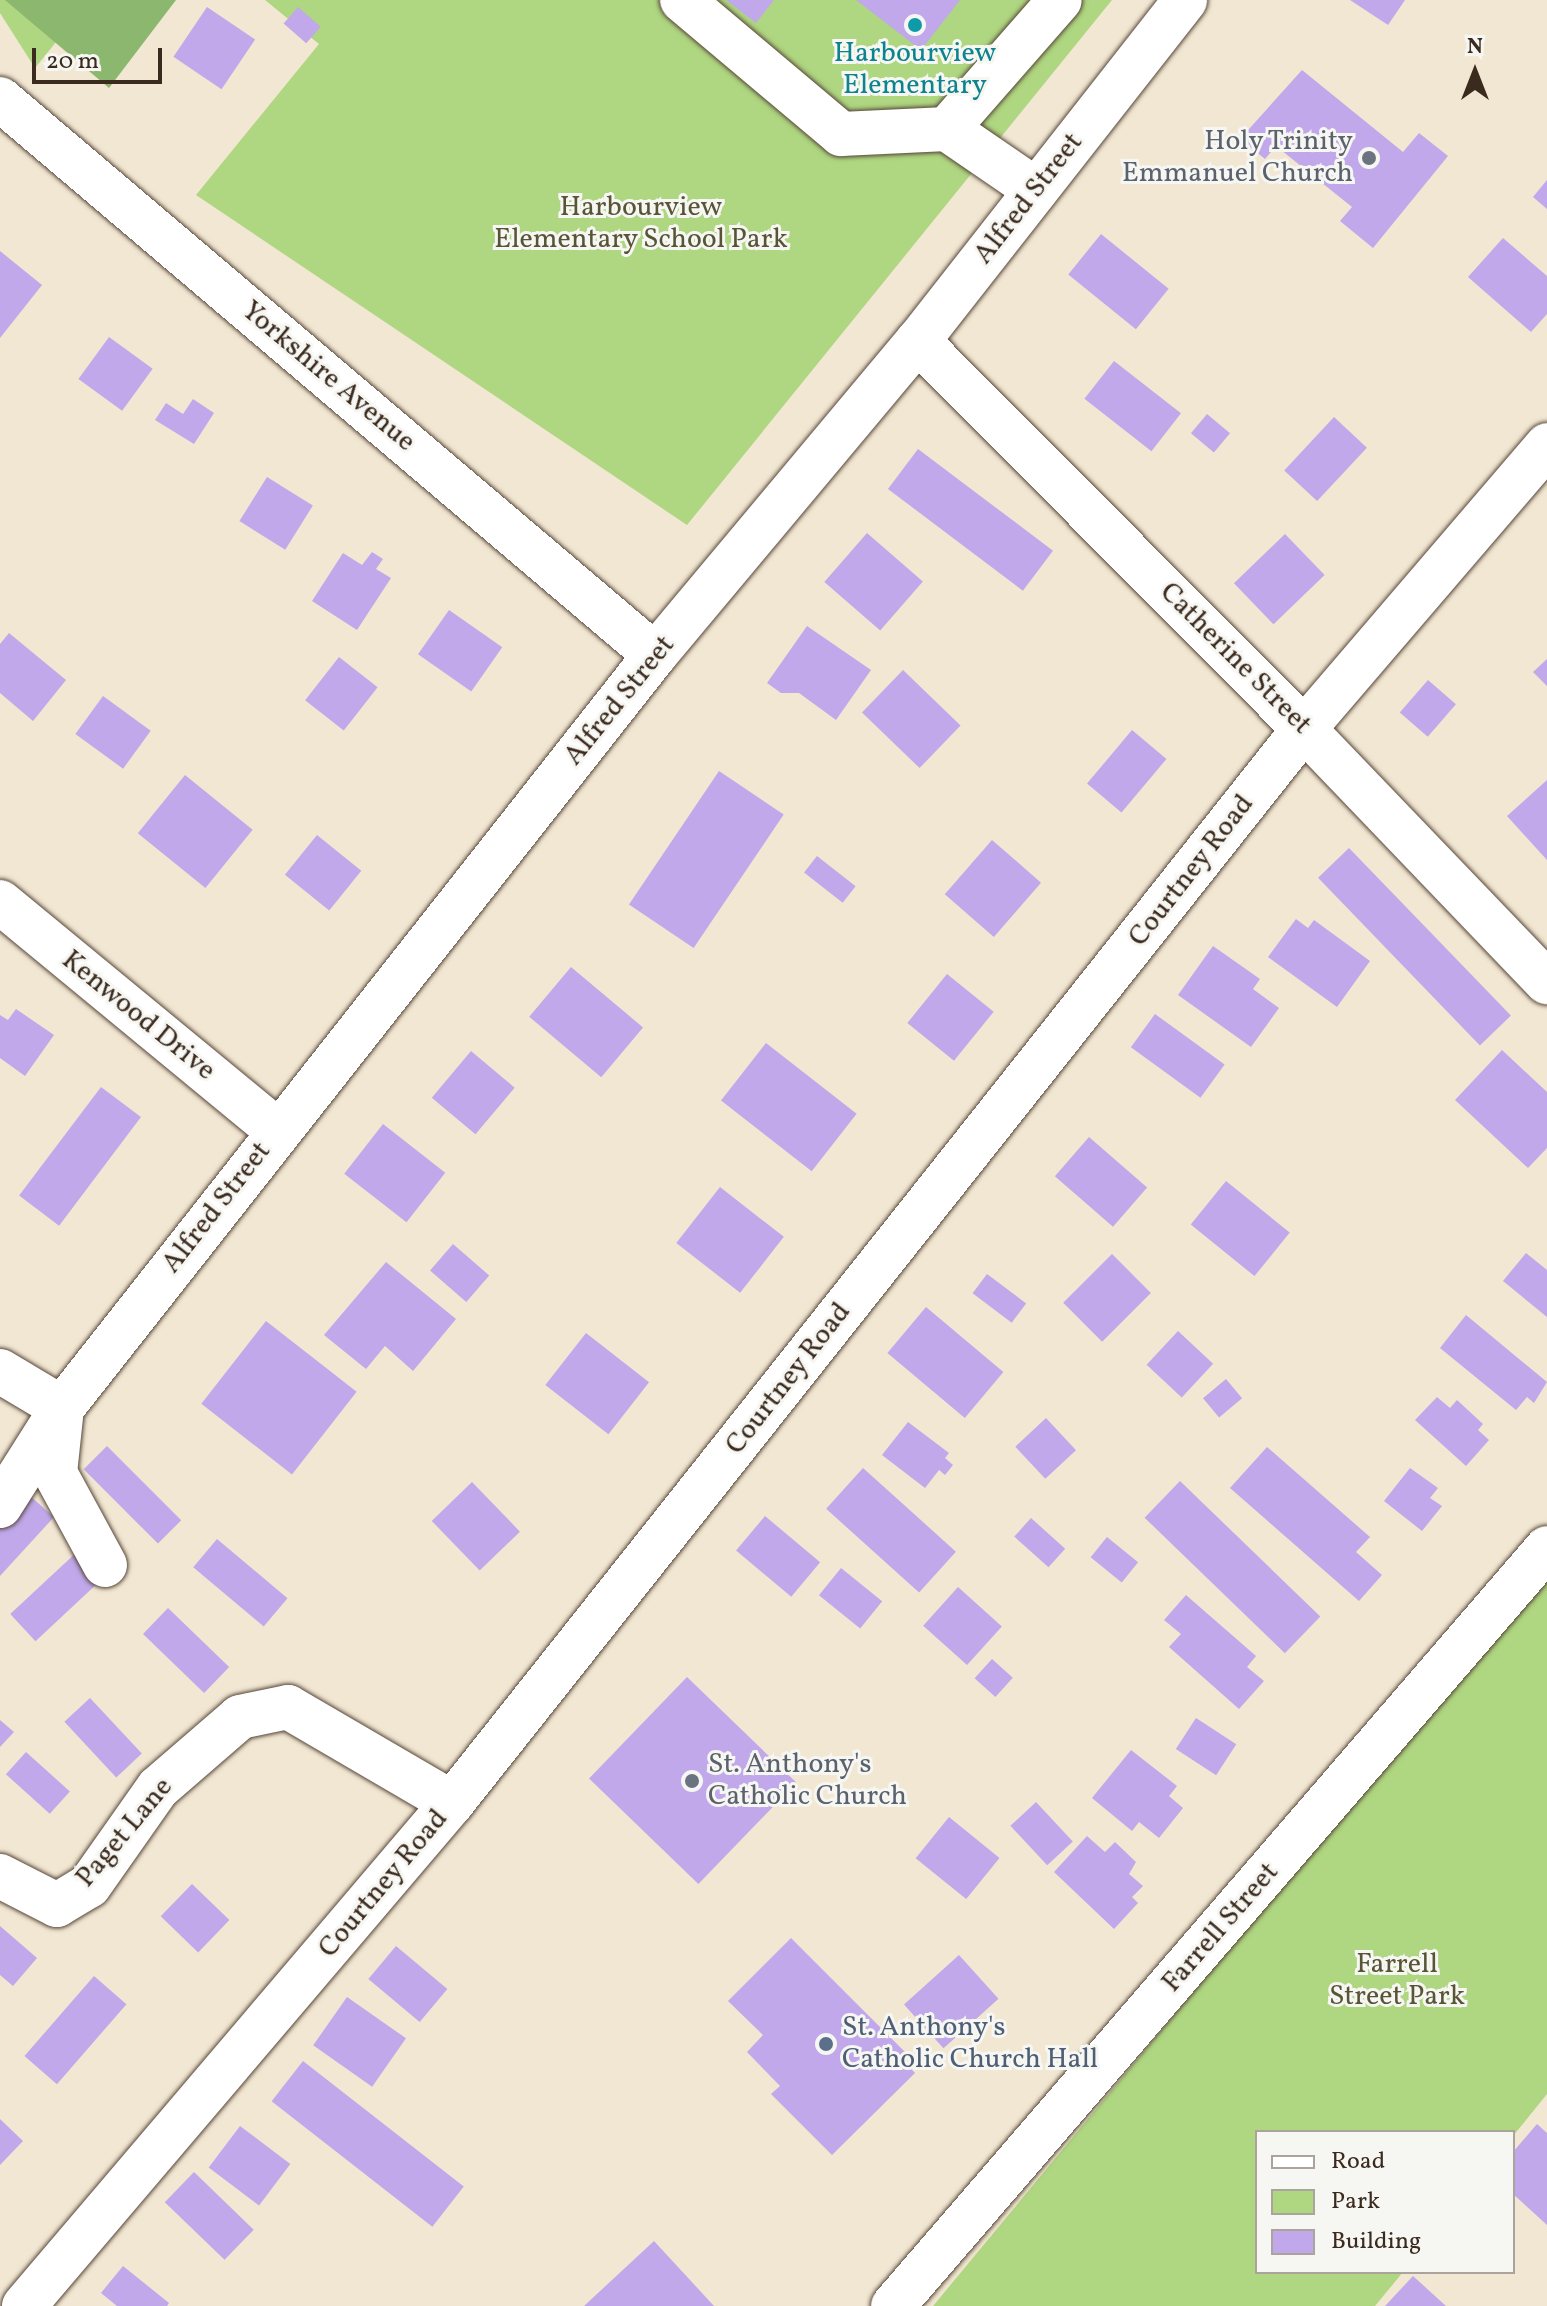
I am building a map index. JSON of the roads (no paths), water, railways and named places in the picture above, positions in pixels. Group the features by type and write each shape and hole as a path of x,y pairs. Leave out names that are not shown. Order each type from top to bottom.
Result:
{"street":[{"path":"682,0 841,134 947,129 1036,190"},
{"path":"947,129 1060,0"},
{"name":"Alfred Street","path":"0,1506 62,1408 277,1130 655,655 918,341 1185,0"},
{"name":"Yorkshire Avenue","path":"0,99 655,655"},
{"name":"Catherine Street","path":"918,341 1304,729 1547,982"},
{"name":"Courtney Road","path":"24,2306 452,1803 1304,729 1547,445"},
{"name":"Kenwood Drive","path":"0,902 277,1130"},
{"path":"0,1371 62,1408 55,1473 105,1565"},
{"name":"Farrell Street","path":"893,2306 1547,1548"},
{"name":"Paget Lane","path":"0,1876 57,1905 89,1886 158,1788 240,1717 288,1707 452,1803"}],"place":[{"name":"Harbourview Elementary","path":"915,25"},
{"name":"Holy Trinity Emmanuel Church","path":"1369,158"},
{"name":"St. Anthony's Catholic Church","path":"692,1781"},
{"name":"St. Anthony's Catholic Church Hall","path":"826,2044"}],"park label":[{"name":"Harbourview Elementary School Park","path":"641,224"},
{"name":"Farrell Street Park","path":"1397,1981"}]}
